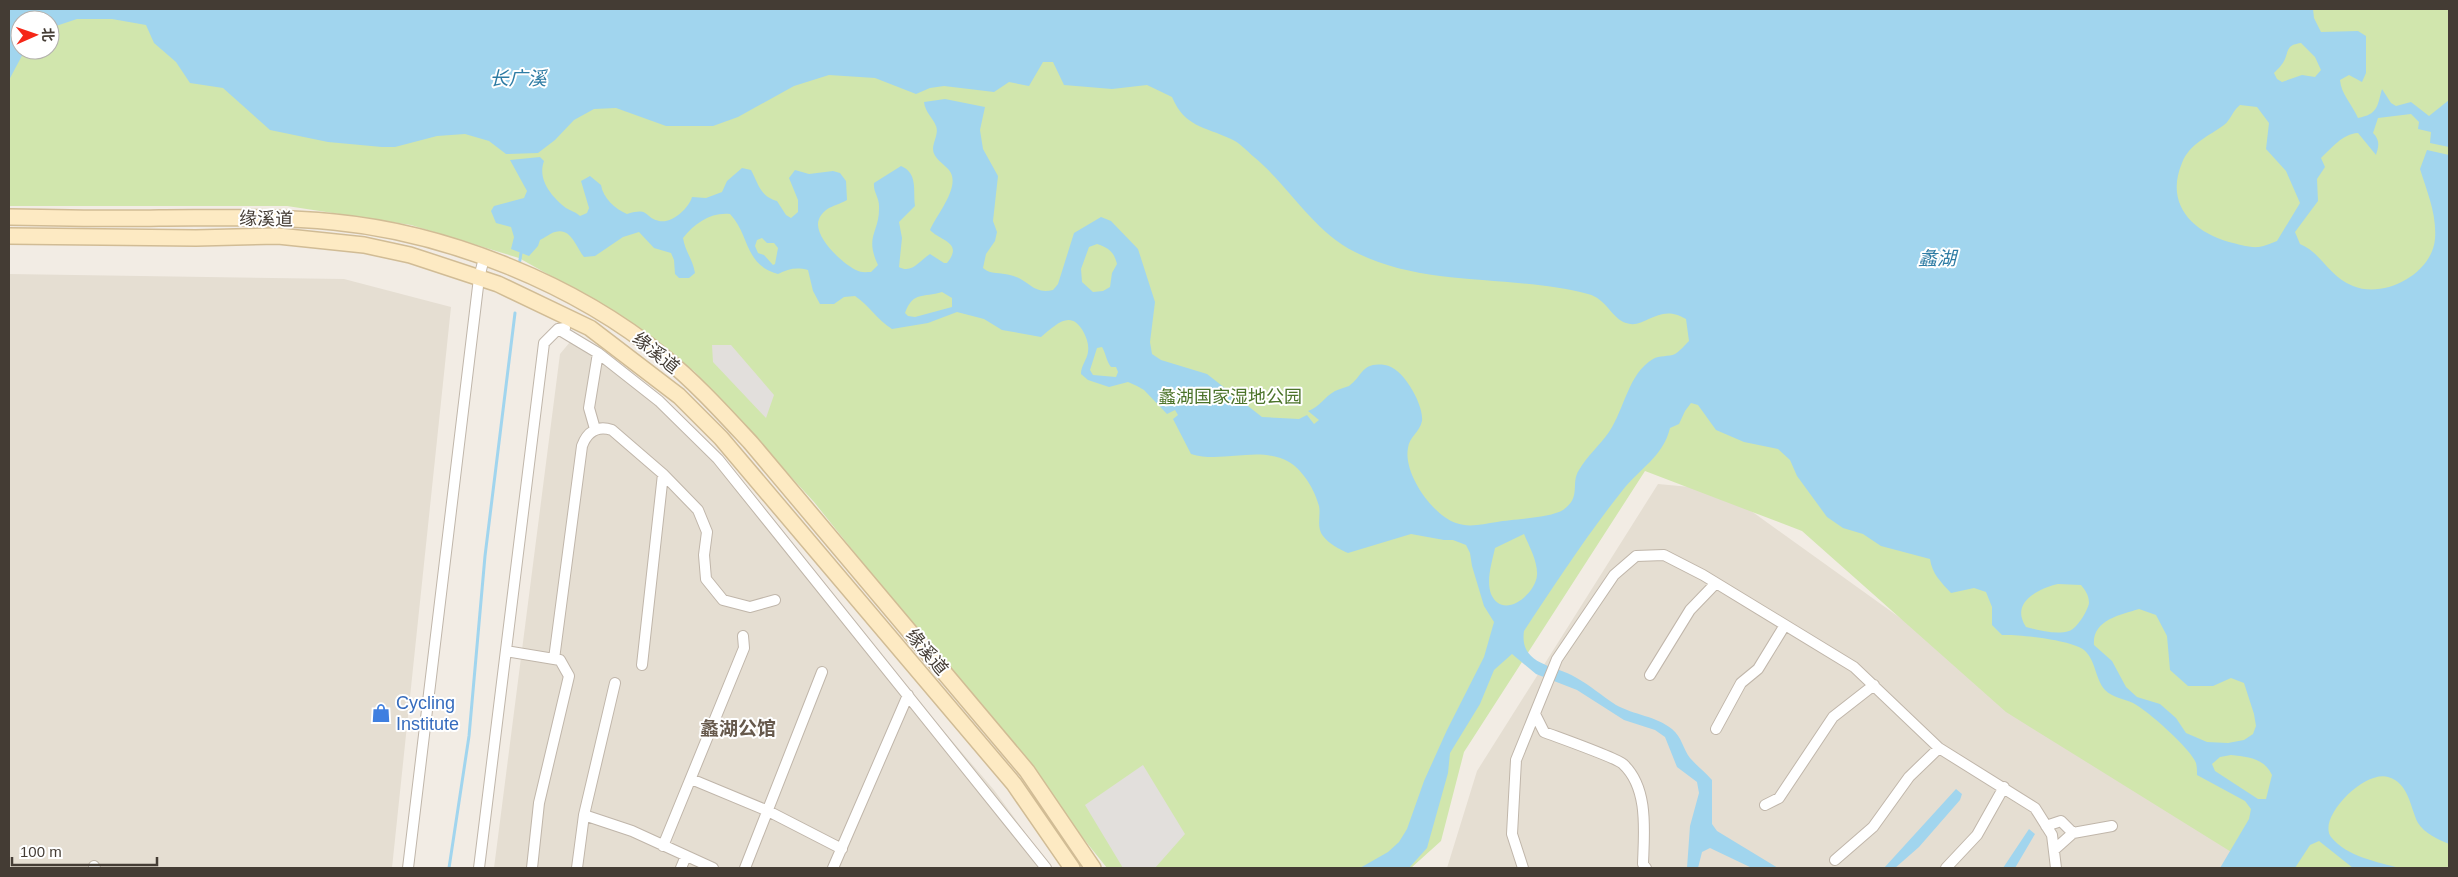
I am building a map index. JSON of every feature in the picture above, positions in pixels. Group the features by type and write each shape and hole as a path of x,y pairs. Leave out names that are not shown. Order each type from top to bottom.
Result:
{"main road":[{"name":"缘溪道","path":"9,217 274,217 335,222 410,236 484,258 542,282 624,328 664,357 710,398 751,443 1027,771 1093,868"},
{"name":"缘溪道","path":"9,236 196,238 278,236 317,239 410,255 480,278 536,301 590,328 679,396 721,438 1014,784 1072,868"}],"street":[{"path":"408,868 484,258"},
{"path":"558,328 598,353 659,401 718,460 1046,868"},
{"path":"478,868 544,343 558,328 590,328"},
{"path":"595,429 589,408 598,353"},
{"path":"554,659 582,446 585,436 595,429 604,427 612,430 663,474 698,510 707,532 704,554 706,579 722,600 750,607 775,600"},
{"path":"642,665 663,474"},
{"path":"1523,868 1512,834 1516,760 1548,680 1554,667 1614,576 1636,556 1664,555 1716,583 1854,667 1939,748 2035,808 2052,835 2056,868"},
{"path":"1650,675 1690,610 1716,583"},
{"path":"1716,729 1741,683 1758,669 1785,625"},
{"path":"664,846 744,648 743,636"},
{"path":"506,651 560,660 569,676 539,803 532,868"},
{"path":"745,868 822,672"},
{"path":"577,868 584,815 615,683"},
{"path":"1766,805 1779,798 1833,717 1874,685"},
{"path":"833,868 908,695"},
{"path":"1535,714 1544,732"},
{"path":"1525,738 1544,732 1623,763 1637,786 1639,794 1644,822 1643,867"},
{"path":"1835,860 1873,828 1909,778 1939,748"},
{"path":"691,779 768,811 842,849"},
{"path":"1946,868 1977,835 2004,787"},
{"path":"584,815 632,831 713,868"},
{"path":"2046,826 2061,821 2073,833"},
{"path":"2054,850 2073,833 2112,826"},
{"path":"681,868 686,856"}],"shaded area":[{"path":"9,274 344,279 451,307 392,868 9,868"},
{"path":"582,340 672,413 994,790 1051,868 494,868 560,354 570,342"},
{"path":"712,345 731,345 774,395 766,418 713,362"},
{"path":"1658,484 1722,490 2048,724 2284,868 1447,868 1477,771"},
{"path":"1143,765 1185,834 1155,868 1123,868 1085,805"}],"green space":[{"name":"蠡湖国家湿地公园","path":"9,9 2449,9 2449,868 2257,868 2006,712 1802,531 1645,471 1464,752 1441,841 1411,868 1107,868 814,502 694,371 599,303 519,258 411,225 287,206 9,206"}],"water":[{"name":"蠡湖","path":"9,9 2313,9 2314,18 2321,32 2358,31 2366,36 2366,73 2362,82 2349,75 2340,80 2358,118 2376,109 2382,89 2391,103 2396,106 2411,102 2429,116 2449,100 2449,147 2430,143 2431,132 2418,129 2419,122 2411,114 2378,118 2373,133 2378,143 2376,155 2358,133 2347,136 2338,142 2321,158 2325,167 2317,179 2318,201 2295,232 2300,244 2314,253 2344,282 2353,286 2365,289 2378,289 2392,286 2404,280 2416,273 2425,263 2432,252 2435,239 2433,212 2420,169 2427,150 2449,155 2449,844 2432,836 2421,827 2415,817 2408,796 2400,784 2388,777 2378,777 2367,781 2345,797 2331,819 2328,829 2331,837 2338,844 2354,854 2400,868 2353,868 2319,841 2310,845 2295,868 2220,868 2249,819 2251,809 2245,801 2197,775 2196,763 2186,749 2148,713 2133,703 2105,690 2099,681 2091,659 2084,650 2068,643 2031,637 2002,635 1992,625 1992,607 1986,592 1974,588 1951,593 1935,573 1930,559 1881,546 1863,534 1843,528 1827,517 1797,476 1790,460 1778,449 1744,442 1716,430 1698,405 1691,403 1679,424 1670,428 1667,438 1656,455 1622,491 1584,542 1524,631 1524,642 1527,651 1540,662 1586,683 1616,705 1659,721 1672,729 1690,758 1712,780 1712,824 1717,831 1778,868 1752,868 1710,848 1702,852 1698,868 1687,868 1690,826 1699,793 1697,782 1677,767 1665,737 1655,730 1624,720 1577,690 1536,674 1512,654 1494,670 1480,704 1450,753 1448,773 1427,848 1409,868 1360,868 1388,852 1399,842 1407,829 1424,781 1447,730 1484,657 1494,622 1484,606 1470,553 1466,545 1453,540 1411,534 1348,553 1331,544 1321,533 1319,506 1315,494 1304,476 1289,462 1265,455 1203,457 1191,454 1173,419 1178,415 1175,410 1167,414 1144,390 1128,382 1109,387 1088,380 1081,374 1088,352 1088,342 1084,333 1074,321 1063,321 1041,337 1002,330 984,319 957,312 928,323 892,329 855,296 844,297 834,304 820,304 813,291 808,270 792,269 778,274 767,270 753,257 741,231 730,214 716,215 698,223 683,238 695,273 689,278 679,278 675,274 674,260 671,253 654,248 639,232 623,237 595,256 584,257 569,235 561,231 540,240 538,246 529,256 511,249 514,237 511,227 496,223 491,211 494,206 524,198 527,191 510,160 540,157 544,161 542,168 547,188 566,208 580,216 587,213 589,208 581,181 590,176 601,185 607,199 618,209 627,214 643,212 659,221 674,218 687,206 692,197 706,198 722,192 727,181 742,168 751,170 763,193 777,201 786,215 791,218 798,212 798,200 789,178 795,170 809,174 833,171 840,173 846,181 847,200 824,211 819,219 818,226 824,241 830,249 850,267 862,272 871,272 878,265 872,247 879,215 874,183 901,166 910,173 914,183 915,206 899,222 902,238 899,267 908,269 930,254 947,263 953,251 949,243 930,230 947,200 952,177 949,170 933,152 937,129 924,102 945,99 985,107 980,130 983,149 998,176 993,221 997,232 995,241 986,254 983,268 1016,277 1035,289 1053,290 1058,284 1074,233 1101,217 1111,221 1138,249 1155,302 1150,342 1152,354 1161,360 1207,374 1262,417 1299,419 1307,415 1314,424 1319,420 1308,411 1316,407 1331,393 1349,386 1371,365 1392,367 1399,372 1411,388 1422,414 1421,425 1410,441 1408,448 1410,469 1415,481 1429,502 1447,519 1466,525 1481,525 1549,515 1563,510 1569,505 1574,495 1575,480 1579,470 1609,432 1638,373 1653,359 1675,354 1689,341 1686,319 1667,313 1639,323 1626,323 1616,317 1600,300 1588,294 1530,284 1440,276 1410,271 1382,263 1355,252 1326,232 1279,181 1243,147 1234,140 1203,128 1189,120 1177,107 1172,97 1147,85 1112,89 1064,85 1053,62 1043,62 1029,86 1009,82 994,92 944,86 930,88 916,94 875,78 829,75 794,86 738,117 713,126 666,126 616,108 594,109 574,120 555,140 538,153 506,154 489,141 465,134 437,136 395,147 382,147 328,142 270,130 223,88 190,83 176,62 154,43 146,25 112,19 77,19 60,25 60,10 10,10 10,60 20,60 9,80","holes":["2301,43 2315,57 2321,70 2315,77 2302,75 2282,82 2277,79 2274,73 2283,63 2290,48","2240,105 2257,107 2269,123 2266,149 2286,171 2300,203 2277,241 2259,247 2229,242 2203,231 2185,213 2179,203 2177,191 2178,177 2185,156 2200,141 2226,123","762,238 767,243 774,243 778,248 775,264 773,265 764,255 758,253 755,246 757,240","1097,244 1110,251 1117,264 1112,273 1110,287 1103,291 1093,292 1082,282 1081,269 1089,247","942,292 952,298 952,307 915,317 908,316 905,313 911,301 915,298","1102,347 1111,367 1116,367 1118,372 1116,377 1093,375 1090,370 1097,348","1524,534 1535,559 1537,575 1531,590 1518,602 1511,605 1503,605 1496,602 1491,594 1489,577 1495,548","2058,584 2081,585 2088,595 2089,603 2087,610 2072,630 2053,632 2026,627 2021,611 2024,604 2034,593","2139,609 2156,615 2167,636 2170,670 2188,686 2213,686 2231,678 2244,683 2254,714 2256,726 2253,734 2244,740 2228,743 2207,742 2186,733 2176,718 2160,704 2137,697 2126,687 2112,661 2094,645 2095,637 2102,624 2116,616","2231,755 2255,759 2265,765 2272,775 2266,799 2258,799 2215,771 2212,764 2220,757"]},
{"path":"1956,789 1962,794 1960,800 1919,847 1895,868 1884,868"},
{"path":"2029,829 2035,834 2015,868 2003,868"}],"waterway":[{"path":"519,266 521,253"},
{"path":"449,868 469,736 485,556 515,313"}],"place":[{"name":"Cycling Institute","path":"381,713"}],"district":[{"name":"蠡湖公馆","path":"738,728"}],"water label":[{"name":"长广溪","path":"518,78"}]}
